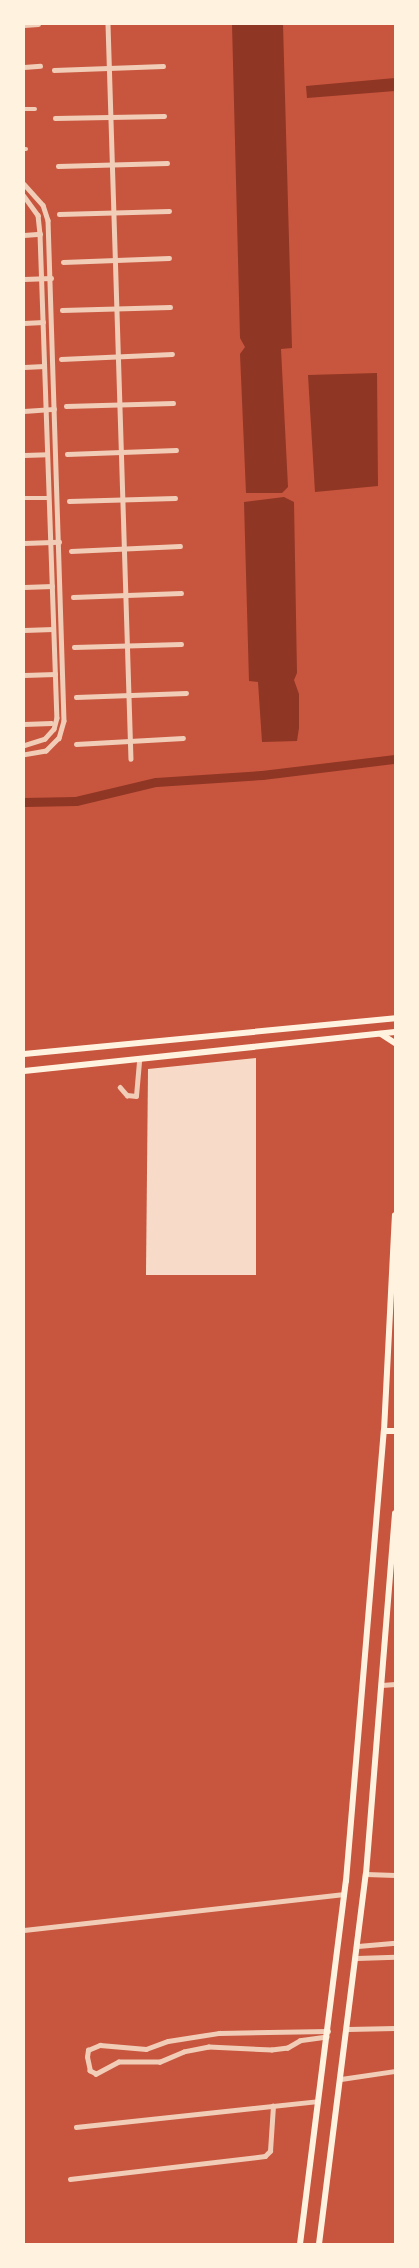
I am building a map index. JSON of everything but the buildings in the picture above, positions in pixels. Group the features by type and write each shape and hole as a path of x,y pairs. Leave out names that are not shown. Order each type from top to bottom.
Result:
{"main road":[{"path":"24,1054 393,1018"},
{"path":"24,1071 395,1032"},
{"path":"381,1034 395,1043"},
{"path":"300,2244 328,2034 344,1894 384,1431 395,1215"},
{"path":"384,1431 395,1431"},
{"path":"320,2244 366,1874 395,1513"}],"street":[{"path":"24,25 38,24"},
{"path":"108,24 131,759"},
{"path":"24,67 40,66"},
{"path":"54,70 163,66"},
{"path":"24,109 36,109"},
{"path":"55,118 164,116"},
{"path":"58,166 167,163"},
{"path":"24,184 46,212 51,278 64,727 59,738 46,750 24,755"},
{"path":"24,196 38,215 40,234 56,723 40,743 24,746"},
{"path":"60,214 168,211"},
{"path":"24,235 40,234"},
{"path":"63,262 168,258"},
{"path":"24,279 51,278"},
{"path":"62,310 170,307"},
{"path":"24,323 43,322"},
{"path":"61,359 172,354"},
{"path":"24,367 44,366"},
{"path":"66,406 173,403"},
{"path":"24,411 54,410"},
{"path":"67,454 176,450"},
{"path":"24,454 47,454"},
{"path":"24,498 49,498"},
{"path":"69,501 175,498"},
{"path":"24,543 59,542"},
{"path":"70,551 180,546"},
{"path":"24,587 52,586"},
{"path":"73,597 181,593"},
{"path":"24,630 53,629"},
{"path":"74,647 181,644"},
{"path":"24,675 55,674"},
{"path":"76,697 186,693"},
{"path":"24,724 51,722"},
{"path":"76,744 183,738"},
{"path":"120,1087 127,1095 136,1096 139,1059"},
{"path":"382,1685 395,1684"},
{"path":"366,1874 395,1875"},
{"path":"24,1930 344,1894"},
{"path":"358,1946 395,1943"},
{"path":"357,1958 395,1957"},
{"path":"348,2029 395,2028"},
{"path":"299,2030 300,2041"},
{"path":"299,2030 328,2034 300,2041 288,2048 272,2050 209,2047 184,2052 160,2062 119,2062 96,2074 88,2065 88,2050 93,2047 108,2046 119,2049 132,2046 146,2049 181,2039 219,2033 299,2030"},
{"path":"181,2039 184,2052"},
{"path":"341,2079 395,2071"},
{"path":"76,2127 318,2101"},
{"path":"70,2179 265,2156 270,2151 273,2106"}],"shaded area":[{"path":"232,24 283,24 292,348 281,349 288,487 282,493 246,493 240,354 245,347 240,338"},
{"path":"395,78 395,91 307,98 306,86"},
{"path":"377,373 378,486 315,492 308,375"},
{"path":"284,497 294,502 297,673 294,680 299,694 299,728 297,741 262,742 258,682 249,681 244,502"}],"waterway":[{"path":"24,802 76,801 156,782 262,775 395,759"}]}
